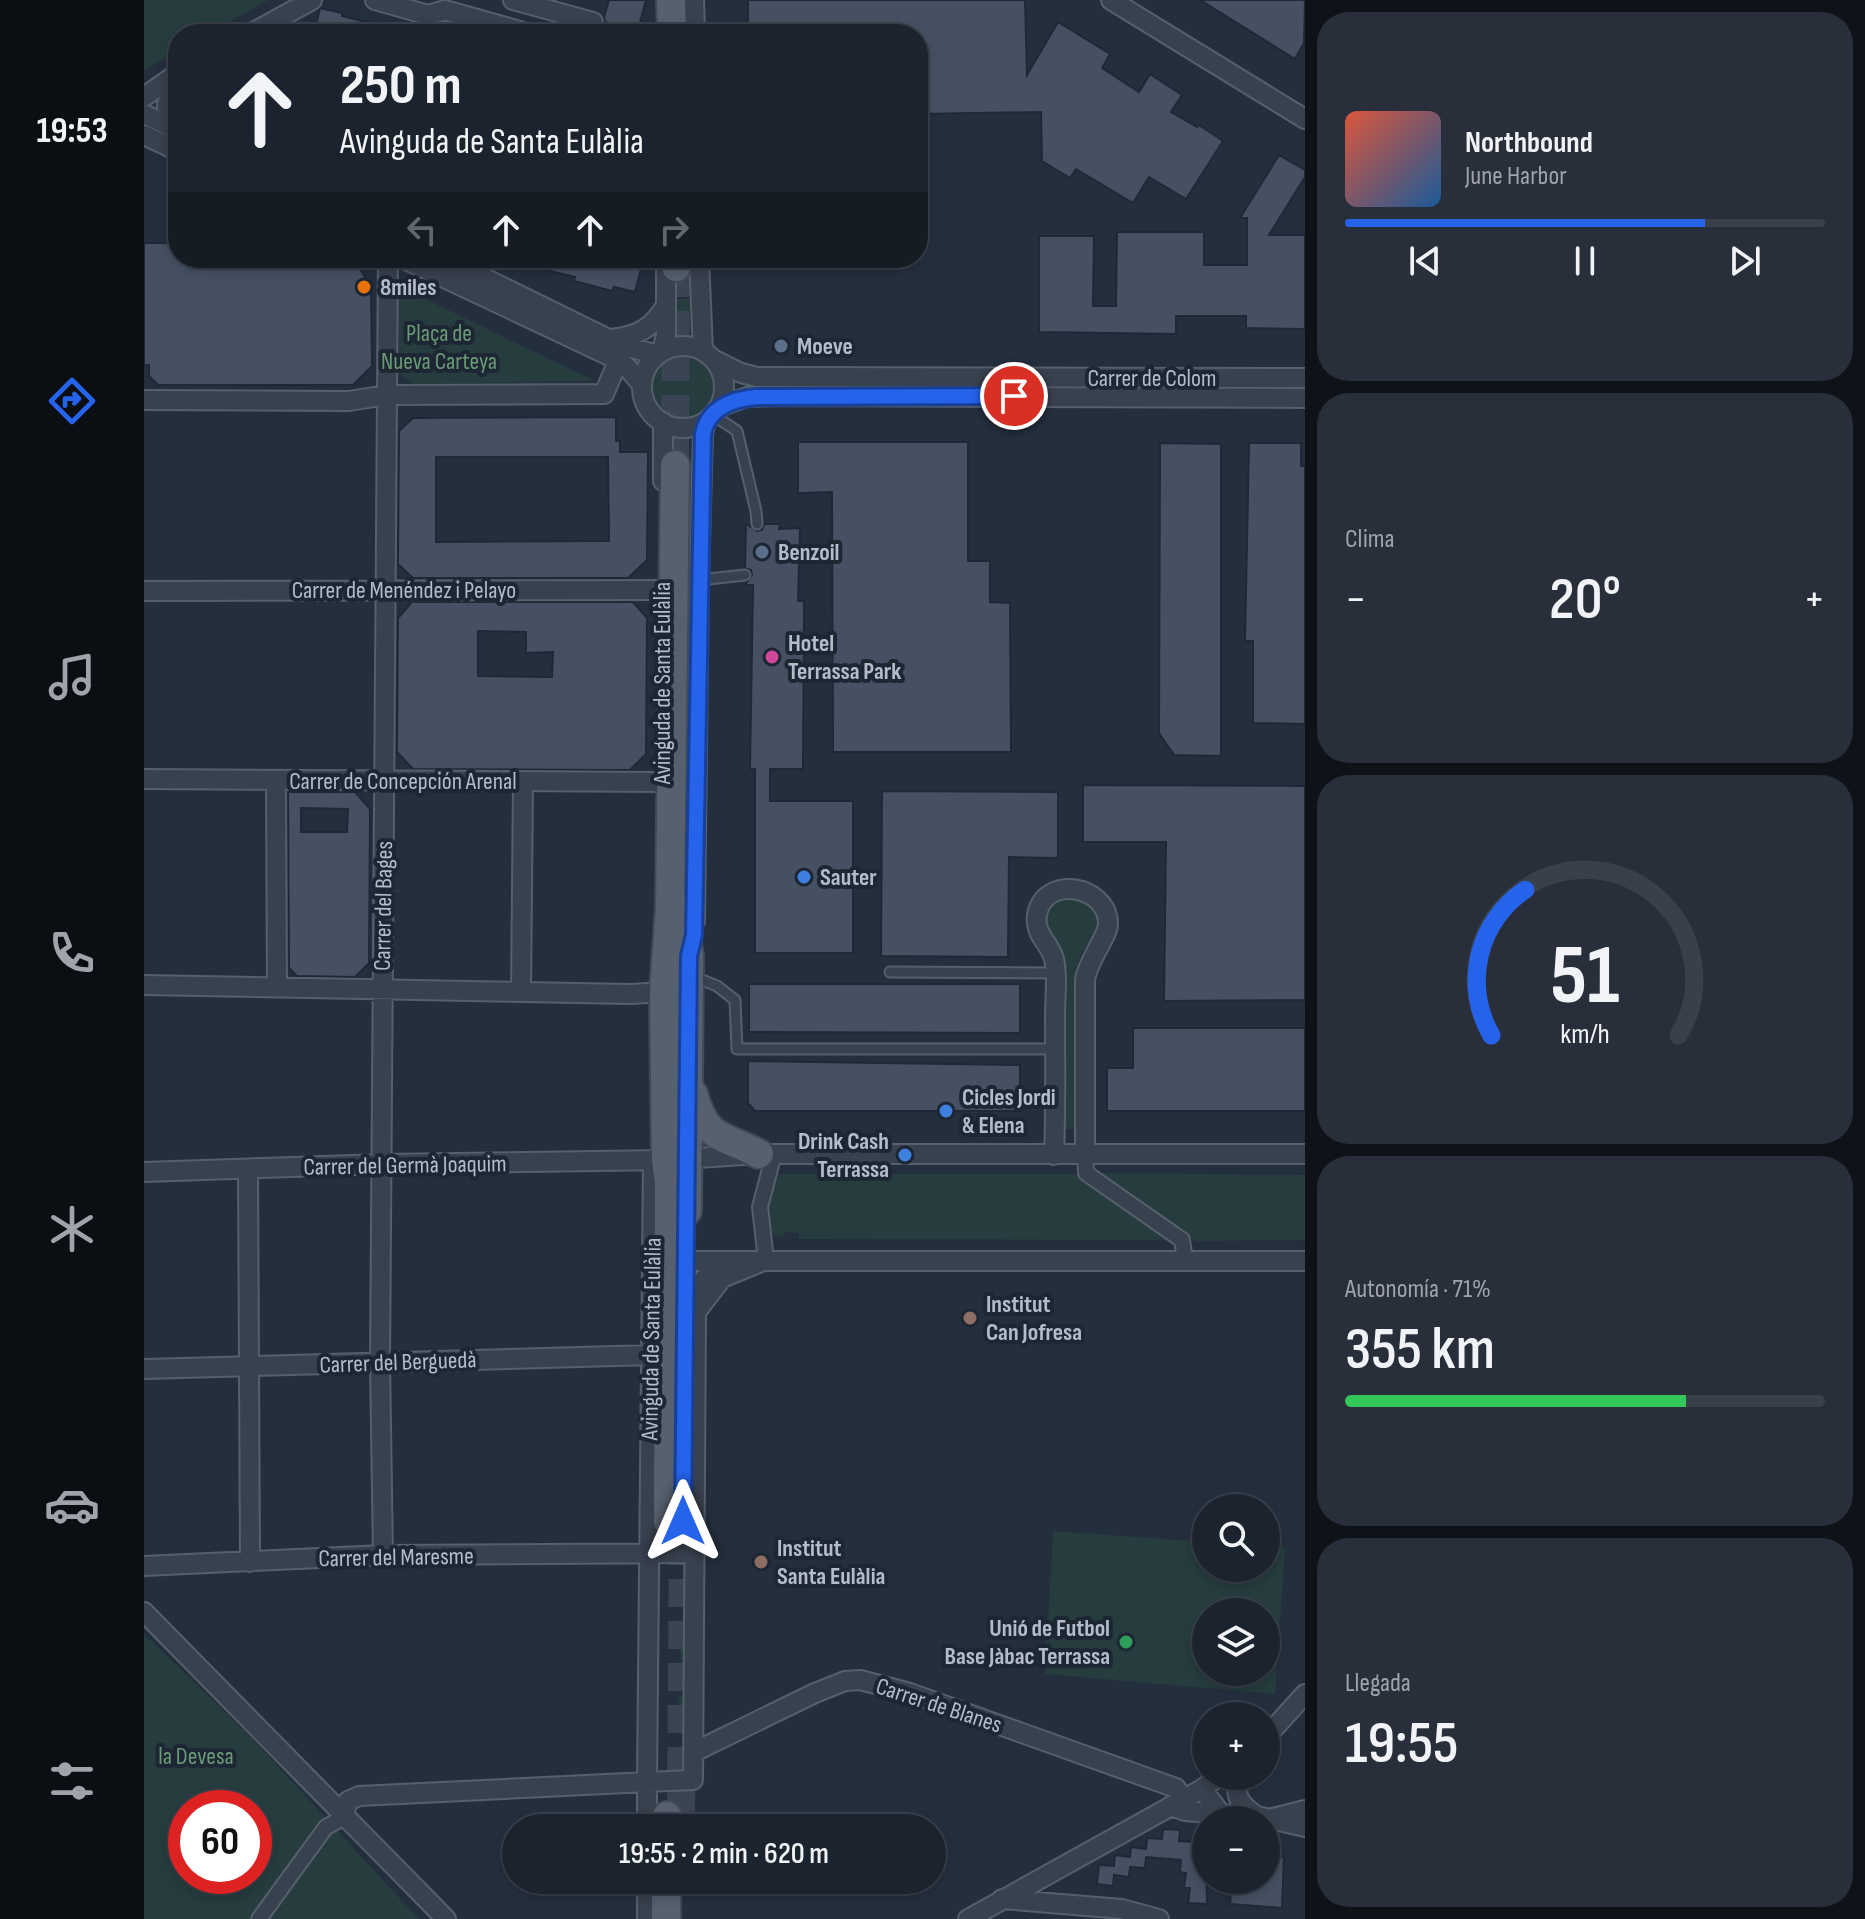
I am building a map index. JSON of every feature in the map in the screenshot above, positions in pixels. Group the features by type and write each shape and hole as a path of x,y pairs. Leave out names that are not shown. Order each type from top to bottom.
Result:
{"main road":[{"path":"671,0 672,24"},
{"path":"683,0 684,24"},
{"path":"695,968 685,935 682,464 671,892 664,992 666,1169 676,1521 686,1258 666,1169 688,1075 695,968"},
{"path":"688,1075 700,1117 712,1132 731,1143 767,1154"},
{"path":"666,1894 666,1919"},
{"path":"680,1919 681,1894"}],"street":[{"path":"282,24 312,0"},
{"path":"375,0 428,15 445,10 494,24"},
{"path":"513,0 581,24"},
{"path":"658,0 659,24"},
{"path":"694,0 695,24"},
{"path":"1111,0 1305,119"},
{"path":"144,97 168,80"},
{"path":"144,114 168,126"},
{"path":"144,135 168,146"},
{"name":"Carrer del Bages","path":"383,1555 380,1363 388,268"},
{"path":"423,268 618,361 635,374 642,385 647,406 663,422 680,428 698,425 713,414 724,388 720,368 709,355 684,268"},
{"path":"465,268 630,349 660,353 687,345 709,355"},
{"path":"611,339 643,332 658,318 679,268"},
{"path":"642,385 646,369 660,353 666,335 666,305"},
{"name":"Carrer de Colom","path":"709,355 741,373 757,377 1305,378"},
{"path":"144,400 349,401 387,395 604,394 618,361"},
{"name":"Carrer de Colom","path":"713,414 747,397 783,396 1305,398"},
{"name":"Avinguda de Santa Eulàlia","path":"695,968 703,434 713,414"},
{"name":"Avinguda de Santa Eulàlia","path":"663,422 661,782 664,992"},
{"name":"Carrer de Menéndez i Pelayo","path":"144,591 663,590"},
{"name":"Carrer de Concepción Arenal","path":"144,779 661,782"},
{"path":"276,780 277,988"},
{"path":"521,992 523,782"},
{"path":"1054,1155 1054,958 1037,926 1037,914 1053,892 1062,888 1080,889 1099,900 1108,921 1108,929 1090,960 1085,980 1086,1173 1182,1240 1185,1260"},
{"path":"144,985 382,991 664,992"},
{"path":"766,1260 760,1207 767,1154"},
{"name":"Carrer del Germà Joaquim","path":"144,1172 383,1164 666,1169 767,1154 1305,1154"},
{"path":"248,1169 250,1562"},
{"name":"Avinguda de Santa Eulàlia","path":"664,1814 647,1782 651,1355 666,1169"},
{"path":"686,1258 695,1261 1305,1261"},
{"name":"Avinguda de Santa Eulàlia","path":"647,1782 693,1780 696,1312 722,1278 766,1260"},
{"path":"684,1314 704,1279 722,1261"},
{"name":"Carrer del Berguedà","path":"144,1369 651,1355"},
{"name":"Carrer del Maresme","path":"144,1566 383,1555 695,1553"},
{"path":"144,1612 342,1808 446,1919"},
{"name":"Carrer de Blanes","path":"694,1752 815,1693 845,1681 860,1680 910,1693 1176,1788 1177,1802"},
{"path":"1280,1722 1305,1694"},
{"path":"259,1919 320,1834 342,1808 359,1796 647,1782"},
{"path":"968,1919 1197,1790"},
{"path":"1217,1790 1225,1800 1239,1806"},
{"path":"1237,1790 1237,1799 1246,1806"},
{"path":"1177,1802 1185,1811 1192,1812"},
{"path":"1280,1812 1305,1810"},
{"path":"1280,1820 1305,1827"},
{"path":"647,1894 647,1919"},
{"path":"1002,1899 1122,1909 1159,1919"}],"lane":[{"path":"713,414 737,431 757,524"},
{"path":"699,580 745,575"},
{"path":"695,968 735,1000 737,1049 1055,1049"},
{"path":"890,972 1055,973"}],"green space":[{"path":"144,0 268,0 226,24 168,24 168,57 144,70"},
{"name":"Plaça de Nueva Carteya","path":"409,291 595,381 413,384 399,373 399,297"},
{"path":"670,299 695,299 695,328 692,333 683,337 673,332"},
{"path":"683,357 705,365 713,387 705,409 683,417 661,409 653,387 661,365"},
{"path":"1077,896 1090,905 1099,921 1078,962 1076,1129 1064,1129 1046,920 1053,903"},
{"path":"1100,1173 1305,1175 1305,1240 1195,1241"},
{"path":"779,1174 1078,1174 1174,1240 799,1239 799,1233 784,1232 783,1238 772,1234 768,1218 770,1196"},
{"name":"Unió de Futbol Base Jàbac Terrassa","path":"1053,1531 1192,1541 1192,1582 1280,1582 1280,1547 1285,1547 1280,1620 1280,1598 1192,1598 1192,1686 1276,1686 1275,1694 1045,1674"},
{"name":"la Devesa","path":"144,1634 250,1736 419,1919 144,1919"},
{"path":"678,1642 691,1643 686,1747 677,1693 687,1695"}],"building":[{"path":"609,0 646,0 640,24 613,24 605,22"},
{"path":"748,0 1025,0 1027,75 1058,22 1110,54 1102,68 1139,92 1150,74 1182,95 1171,112 1223,141 1186,199 1149,177 1133,203 1076,169 1070,178 1042,161 1041,112 928,114 928,24 748,24"},
{"path":"1200,0 1305,0 1304,43 1295,59"},
{"path":"320,8 374,24 316,24"},
{"path":"1279,155 1305,170 1305,177 1269,235 1305,235 1305,329 1246,328 1246,316 1176,316 1176,334 1039,332 1039,236 1094,236 1093,306 1116,306 1117,232 1204,232 1204,265 1247,265 1247,218 1240,218"},
{"path":"144,243 168,243 168,268 360,268 371,287 372,366 353,385 158,385 149,376 149,365 144,365"},
{"path":"538,268 641,268 635,292 614,287 612,291 574,281 575,277"},
{"path":"616,417 616,441 620,441 620,452 648,452 647,560 628,578 413,578 398,564 399,431 413,418","holes":["436,457 608,457 609,541 436,542"]},
{"path":"798,442 968,442 968,561 990,561 990,602 1010,603 1011,752 833,752 832,492 798,493"},
{"path":"1160,443 1221,444 1221,756 1174,755 1159,733"},
{"path":"1249,443 1301,443 1301,466 1305,466 1305,724 1253,723 1253,641 1245,641"},
{"path":"746,524 757,531 762,530 764,524 780,524 779,529 800,528 798,601 804,601 803,769 770,769 770,801 853,801 853,953 755,953 755,769 750,769 753,585 745,585 752,575 751,570 745,568"},
{"path":"412,602 633,602 647,618 646,754 630,770 413,769 397,752 398,618","holes":["478,631 526,632 526,653 553,652 552,677 478,676"]},
{"path":"1083,785 1305,786 1305,1000 1164,1001 1166,842 1083,842"},
{"path":"882,791 1058,792 1058,858 1009,857 1008,957 881,956"},
{"path":"288,792 355,792 370,809 369,963 355,977 297,976 289,968","holes":["301,808 348,809 347,832 301,832"]},
{"path":"749,984 1020,984 1020,1033 749,1032"},
{"path":"1133,1028 1305,1028 1305,1111 1107,1111 1107,1068 1133,1068"},
{"path":"748,1061 1020,1065 1020,1111 755,1111 748,1103"},
{"path":"1163,1829 1180,1830 1179,1841 1192,1842 1192,1894 1207,1894 1207,1904 1188,1903 1190,1888 1184,1888 1186,1873 1180,1872 1181,1860 1146,1857 1145,1868 1130,1867 1129,1877 1114,1875 1113,1886 1097,1884 1099,1865 1114,1866 1115,1855 1130,1857 1131,1847 1146,1849 1147,1838 1162,1839"},
{"path":"1280,1857 1284,1857 1282,1908 1230,1904 1231,1894 1280,1894"}],"tunnel":[{"path":"675,465 676,268"},
{"path":"681,1814 683,1521"}],"place":[{"name":"8miles","path":"364,287"},
{"name":"Moeve","path":"781,346"},
{"name":"Benzoil","path":"762,552"},
{"name":"Hotel Terrassa Park","path":"772,657"},
{"name":"Sauter","path":"804,877"},
{"name":"Cicles Jordi & Elena","path":"946,1111"},
{"name":"Drink Cash Terrassa","path":"905,1155"},
{"name":"Institut Can Jofresa","path":"970,1318"},
{"name":"Institut Santa Eulàlia","path":"761,1562"},
{"name":"Unió de Futbol Base Jàbac Terrassa","path":"1126,1642"}],"route":[{"path":"683,1521 689,956 694,935 699,559 706,421 719,407 757,397 1014,396"}]}
